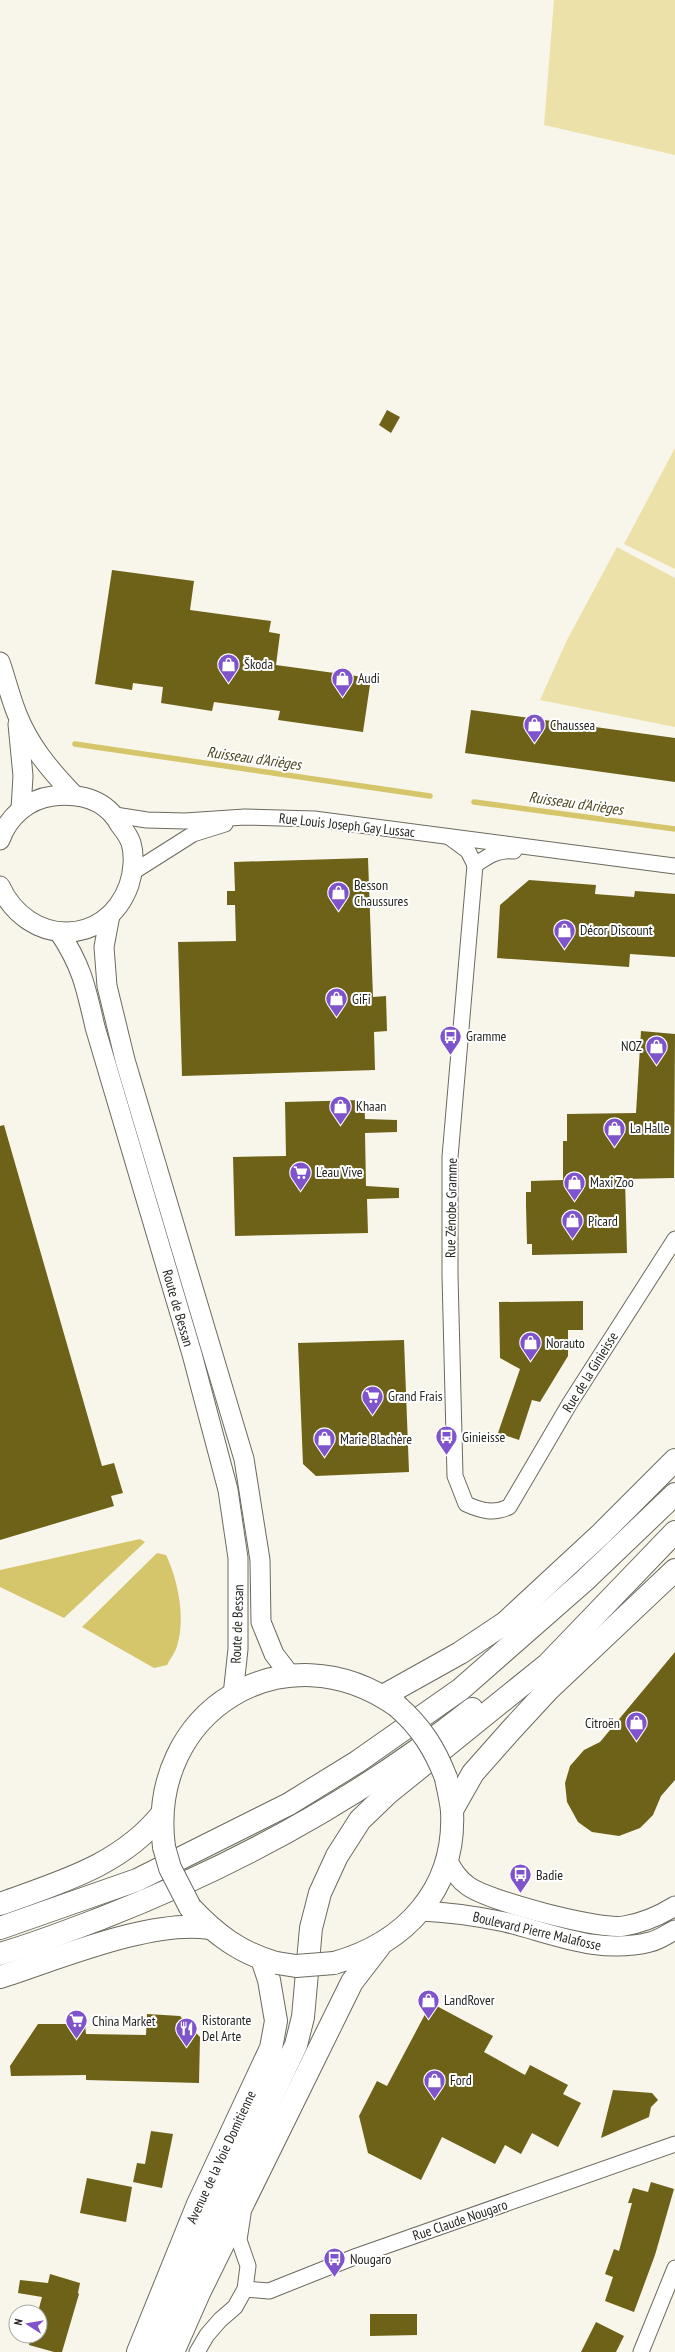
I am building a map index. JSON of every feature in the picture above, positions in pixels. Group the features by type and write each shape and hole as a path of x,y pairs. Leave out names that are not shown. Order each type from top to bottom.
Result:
{"main road":[{"path":"390,1701 505,1623 601,1534 675,1460"},
{"path":"0,1928 137,1880 289,1804 358,1762 461,1689 584,1581 675,1494"},
{"path":"0,1954 53,1937 204,1876 301,1825 372,1782 466,1714 535,1658 675,1526"},
{"path":"154,2352 218,2210 296,2045 303,2017 311,1928 320,1893 337,1856 360,1820 387,1794 548,1664 675,1532"},
{"path":"452,1810 474,1773 512,1728 548,1690 675,1570"},
{"path":"290,1675 329,1676 348,1680 390,1701 427,1738 438,1758 446,1778 452,1810 451,1835 447,1860 436,1887 420,1911 402,1931 379,1946 357,1957 334,1963 296,1966 270,1961 234,1946 209,1928 190,1907 170,1868 164,1847 162,1814 169,1773 177,1754 201,1720 233,1695 264,1681 290,1675"},
{"path":"0,1904 80,1875 117,1856 148,1831 162,1814"},
{"path":"0,1977 121,1938 170,1928 209,1928"},
{"path":"173,2352 199,2293 352,1982 379,1946"},
{"name":"Avenue de la Voie Domitienne","path":"138,2352 198,2204 271,2048 276,2021 269,1980 270,1961"}],"street":[{"path":"0,662 17,714 48,768 73,794"},
{"path":"17,714 23,776 21,809"},
{"path":"0,840 4,829 21,809 41,797 73,794 99,803 115,815 131,844 134,872 124,899 110,915 80,931 59,932 29,923 2,896"},
{"name":"Rue Louis Joseph Gay Lussac","path":"115,815 147,820 185,821 245,817 314,819 675,866"},
{"name":"Rue Louis Joseph Gay Lussac","path":"134,872 193,834 245,817"},
{"name":"Rue Louis Joseph Gay Lussac","path":"448,836 468,851 475,864 488,855 504,850 570,858 607,858"},
{"name":"Rue Zénobe Gramme","path":"475,864 450,1157 450,1275 456,1476 466,1504 481,1511 491,1512 510,1507"},
{"name":"Route de Bessan","path":"110,915 104,947 107,986 128,1067 244,1459 260,1560 261,1622 274,1654 290,1675"},
{"name":"Route de Bessan","path":"59,932 74,954 84,976 95,1027 192,1354 228,1490 238,1558 238,1649 233,1695"},
{"name":"Rue de la Ginieisse","path":"510,1507 570,1403 675,1239"},
{"name":"Boulevard Pierre Malafosse","path":"447,1860 458,1878 469,1887 521,1906 588,1924 623,1926 655,1918 675,1906"},
{"name":"Boulevard Pierre Malafosse","path":"420,1911 456,1912 504,1922 587,1945 618,1947 652,1942 675,1930"},
{"name":"Rue Claude Nougaro","path":"245,2289 269,2291 357,2256 675,2144"},
{"path":"197,2352 207,2335 220,2320 235,2307 245,2289 248,2266 240,2240 245,2200"},
{"path":"641,2352 674,2276"}],"shaded area":[{"path":"554,0 675,0 675,155 544,125"},
{"path":"675,448 675,569 624,544"},
{"path":"617,547 675,578 675,727 540,700 567,640"},
{"path":"140,1539 145,1542 64,1618 0,1587 0,1570"},
{"path":"157,1553 166,1555 174,1576 181,1612 181,1624 180,1635 174,1654 167,1665 154,1668 82,1627"}],"building":[{"path":"387,410 400,417 391,433 379,425"},
{"path":"112,570 194,581 190,610 271,621 269,632 280,634 276,665 371,678 363,732 278,720 280,711 214,702 212,711 161,703 163,687 133,683 132,690 95,684"},
{"path":"471,710 675,738 675,782 465,753"},
{"path":"368,858 373,997 386,996 387,1031 374,1032 375,1070 182,1076 178,942 236,941 235,905 227,905 227,891 235,891 234,862"},
{"path":"529,880 596,885 595,894 634,897 635,891 675,894 675,957 630,954 629,967 497,958 500,905"},
{"path":"641,1031 675,1034 674,1178 625,1179 627,1253 532,1255 532,1244 527,1244 526,1206 526,1192 531,1192 531,1181 563,1180 563,1141 567,1141 567,1114 636,1113"},
{"name":"L'eau Vive","path":"364,1100 365,1119 397,1120 397,1132 365,1133 366,1186 399,1188 399,1198 367,1199 368,1233 235,1236 233,1157 286,1156 285,1102"},
{"path":"4,1125 102,1466 114,1463 123,1493 111,1496 114,1506 0,1540 0,1126"},
{"path":"583,1301 583,1330 568,1330 568,1356 540,1402 532,1400 519,1440 498,1433 520,1369 500,1358 499,1302"},
{"path":"404,1340 409,1472 316,1476 303,1464 298,1343"},
{"name":"Citroën","path":"675,1652 675,1780 661,1796 653,1815 640,1828 619,1836 592,1832 578,1822 567,1802 565,1783 570,1766 584,1750 600,1742"},
{"path":"431,2003 493,2036 484,2052 525,2075 530,2065 568,2085 563,2094 581,2103 558,2147 532,2133 521,2154 505,2145 495,2164 442,2137 421,2180 368,2153 359,2116 377,2081 387,2086"},
{"path":"147,2014 180,2016 200,2037 199,2083 86,2080 86,2075 11,2076 10,2066 38,2024 85,2024 86,2034 146,2035"},
{"path":"613,2090 652,2093 658,2100 651,2107 649,2117 601,2138"},
{"path":"151,2131 173,2134 162,2188 133,2182 137,2163 145,2164"},
{"path":"87,2178 132,2187 126,2222 80,2213"},
{"path":"651,2182 674,2189 655,2255 634,2312 605,2301 613,2277 605,2274 614,2249 619,2251 632,2203 628,2203 633,2188 648,2192"},
{"path":"50,2274 80,2283 79,2294 62,2352 54,2352 29,2345 48,2344 48,2304 40,2304 42,2297 18,2293 20,2280 48,2283"},
{"path":"370,2314 417,2314 417,2335 370,2336"},
{"path":"596,2322 624,2336 616,2352 581,2352"}],"waterway":[{"name":"Ruisseau d'Arièges","path":"75,744 430,796"},
{"name":"Ruisseau d'Arièges","path":"474,802 675,829"}],"place":[{"name":"Škoda","path":"228,684"},
{"name":"Audi","path":"342,698"},
{"name":"Chaussea","path":"535,744"},
{"name":"Besson Chaussures","path":"338,912"},
{"name":"Décor Discount","path":"565,950"},
{"name":"GiFi","path":"337,1018"},
{"name":"Gramme","path":"451,1056"},
{"name":"NOZ","path":"657,1066"},
{"name":"Khaan","path":"341,1126"},
{"name":"La Halle","path":"614,1148"},
{"name":"L'eau Vive","path":"300,1192"},
{"name":"Maxi Zoo","path":"574,1202"},
{"name":"Picard","path":"573,1240"},
{"name":"Norauto","path":"531,1362"},
{"name":"Grand Frais","path":"373,1416"},
{"name":"Ginieisse","path":"446,1456"},
{"name":"Marie Blachère","path":"324,1458"},
{"name":"Citroën","path":"636,1742"},
{"name":"Badie","path":"520,1894"},
{"name":"LandRover","path":"428,2020"},
{"name":"China Market","path":"76,2040"},
{"name":"Ristorante Del Arte","path":"186,2048"},
{"name":"Ford","path":"434,2100"},
{"name":"Nougaro","path":"335,2278"}]}
